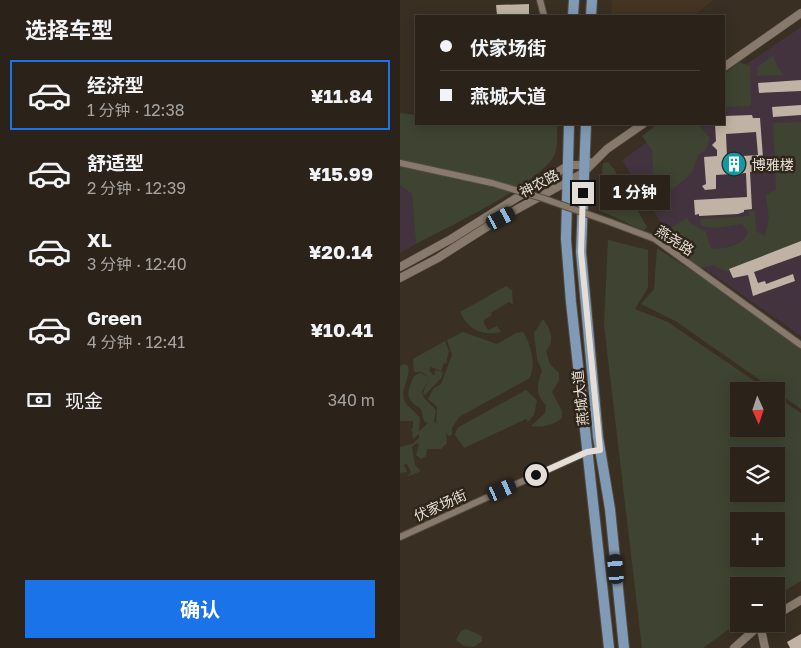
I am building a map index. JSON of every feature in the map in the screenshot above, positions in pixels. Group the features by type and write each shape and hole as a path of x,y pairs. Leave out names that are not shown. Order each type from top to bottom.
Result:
{"main road":[{"path":"574,0 574,15"},
{"path":"591,15 592,0"},
{"name":"燕城大道","path":"569,125 567,257 609,648"},
{"name":"燕城大道","path":"586,125 581,252 600,450 610,509 624,648"}],"street":[{"path":"540,0 544,15"},
{"path":"725,66 801,13"},
{"name":"神农路","path":"400,278 438,258 501,218 568,181 607,149 642,125"},
{"name":"燕尧路","path":"400,163 492,183 542,198 655,239 801,345"},
{"name":"神农路","path":"400,267 451,240 569,165 584,169"},
{"name":"伏家场街","path":"400,536 587,452 600,450"},
{"path":"785,610 801,600"},
{"path":"734,648 752,632"},
{"path":"762,632 765,648"}],"shaded area":[{"path":"612,0 714,0 694,15 611,15"},
{"path":"801,27 801,336 668,243 663,226 622,160 672,125 725,125 725,83 748,63"},
{"path":"400,185 412,194 416,244 400,253"}],"green space":[{"path":"773,56 778,68 785,75 757,76 757,67"},
{"path":"739,62 750,66 751,106 725,107 725,73"},
{"path":"400,113 415,115 415,125 557,125 556,151 547,166 492,204 416,244 412,194 400,185"},
{"path":"801,122 801,242 756,258 727,272 712,265 695,270 670,251 672,227 687,218 690,223 706,232 711,249 738,244 746,237 748,232 742,224 715,228 701,226 700,219 749,216 749,211 755,211 756,231 765,236 769,219 766,195 776,189 773,123"},
{"path":"657,125 701,125 700,127 710,138 705,151 699,154 691,174 669,192 663,184 641,198 636,188 653,176 652,150 642,136"},
{"path":"608,162 614,169 647,227 644,231 599,210 603,163"},
{"path":"608,240 648,250 648,288 635,309 668,322 756,382 730,382 730,438 785,438 785,402 801,413 801,581 785,591 785,577 730,577 730,628 703,648 642,648 604,325"},
{"path":"657,248 801,342 801,409 785,398 785,382 763,382 677,322 641,304 654,289"},
{"path":"506,286 512,290 513,305 509,302 491,313 492,315 483,321 488,330 497,326 501,332 488,333 472,328 460,312"},
{"path":"543,319 551,335 550,344 546,351 550,364 559,373 559,381 552,392 562,411 562,418 552,424 535,427 531,426 545,413 546,405 540,397 538,389 542,371 537,359 534,333"},
{"path":"463,332 497,344 516,333 523,332 532,354 533,367 530,378 459,417 452,428 452,435 448,436 446,432 447,443 441,449 427,449 426,456 421,459 416,455 419,445 417,443 412,447 415,465 421,471 407,477 411,472 407,464 404,465 407,472 400,473 400,447 412,444 419,438 419,434 413,439 412,430 410,429 413,428 413,421 400,421 400,366 405,364 408,366 409,370 403,396 407,405 420,418 419,431 428,423 424,421 421,409 412,402 408,395 414,376 420,373 429,377 422,372 414,372 413,359 445,341 449,351 446,364 444,363 441,371 431,367 429,370 434,376 435,370 443,372 442,377 425,395 423,393 428,380 422,392 424,398 436,410 434,422 439,424 436,422 437,407 428,399 434,388 441,384 452,355 447,340"},
{"path":"526,390 537,400 534,415 528,422 526,419 464,448 455,435 457,428"},
{"path":"466,629 482,636 482,641 474,647 464,646 456,640 461,631"}],"building":[{"path":"529,4 529,15 497,15 496,5"},
{"path":"801,80 801,91 759,93 758,83"},
{"path":"801,105 801,115 773,117 772,107"},
{"name":"博雅楼","path":"752,115 753,118 760,118 764,171 750,172 752,209 744,210 744,212 738,214 695,215 694,200 747,197 746,173 716,175 716,189 705,190 702,186 706,184 704,157 717,156 717,150 712,145 716,141 715,125 725,125 725,116","holes":["756,132 758,155 727,157 726,134"]},
{"path":"801,241 801,255 754,272 758,283 765,281 766,284 793,274 795,281 753,296 748,275 733,278 729,269"},
{"path":"801,634 801,648 790,648 787,642"}],"place":[{"name":"博雅楼","path":"734,164"}],"route":[{"path":"536,475 587,452 600,450 586,320 581,252 583,193"}]}
